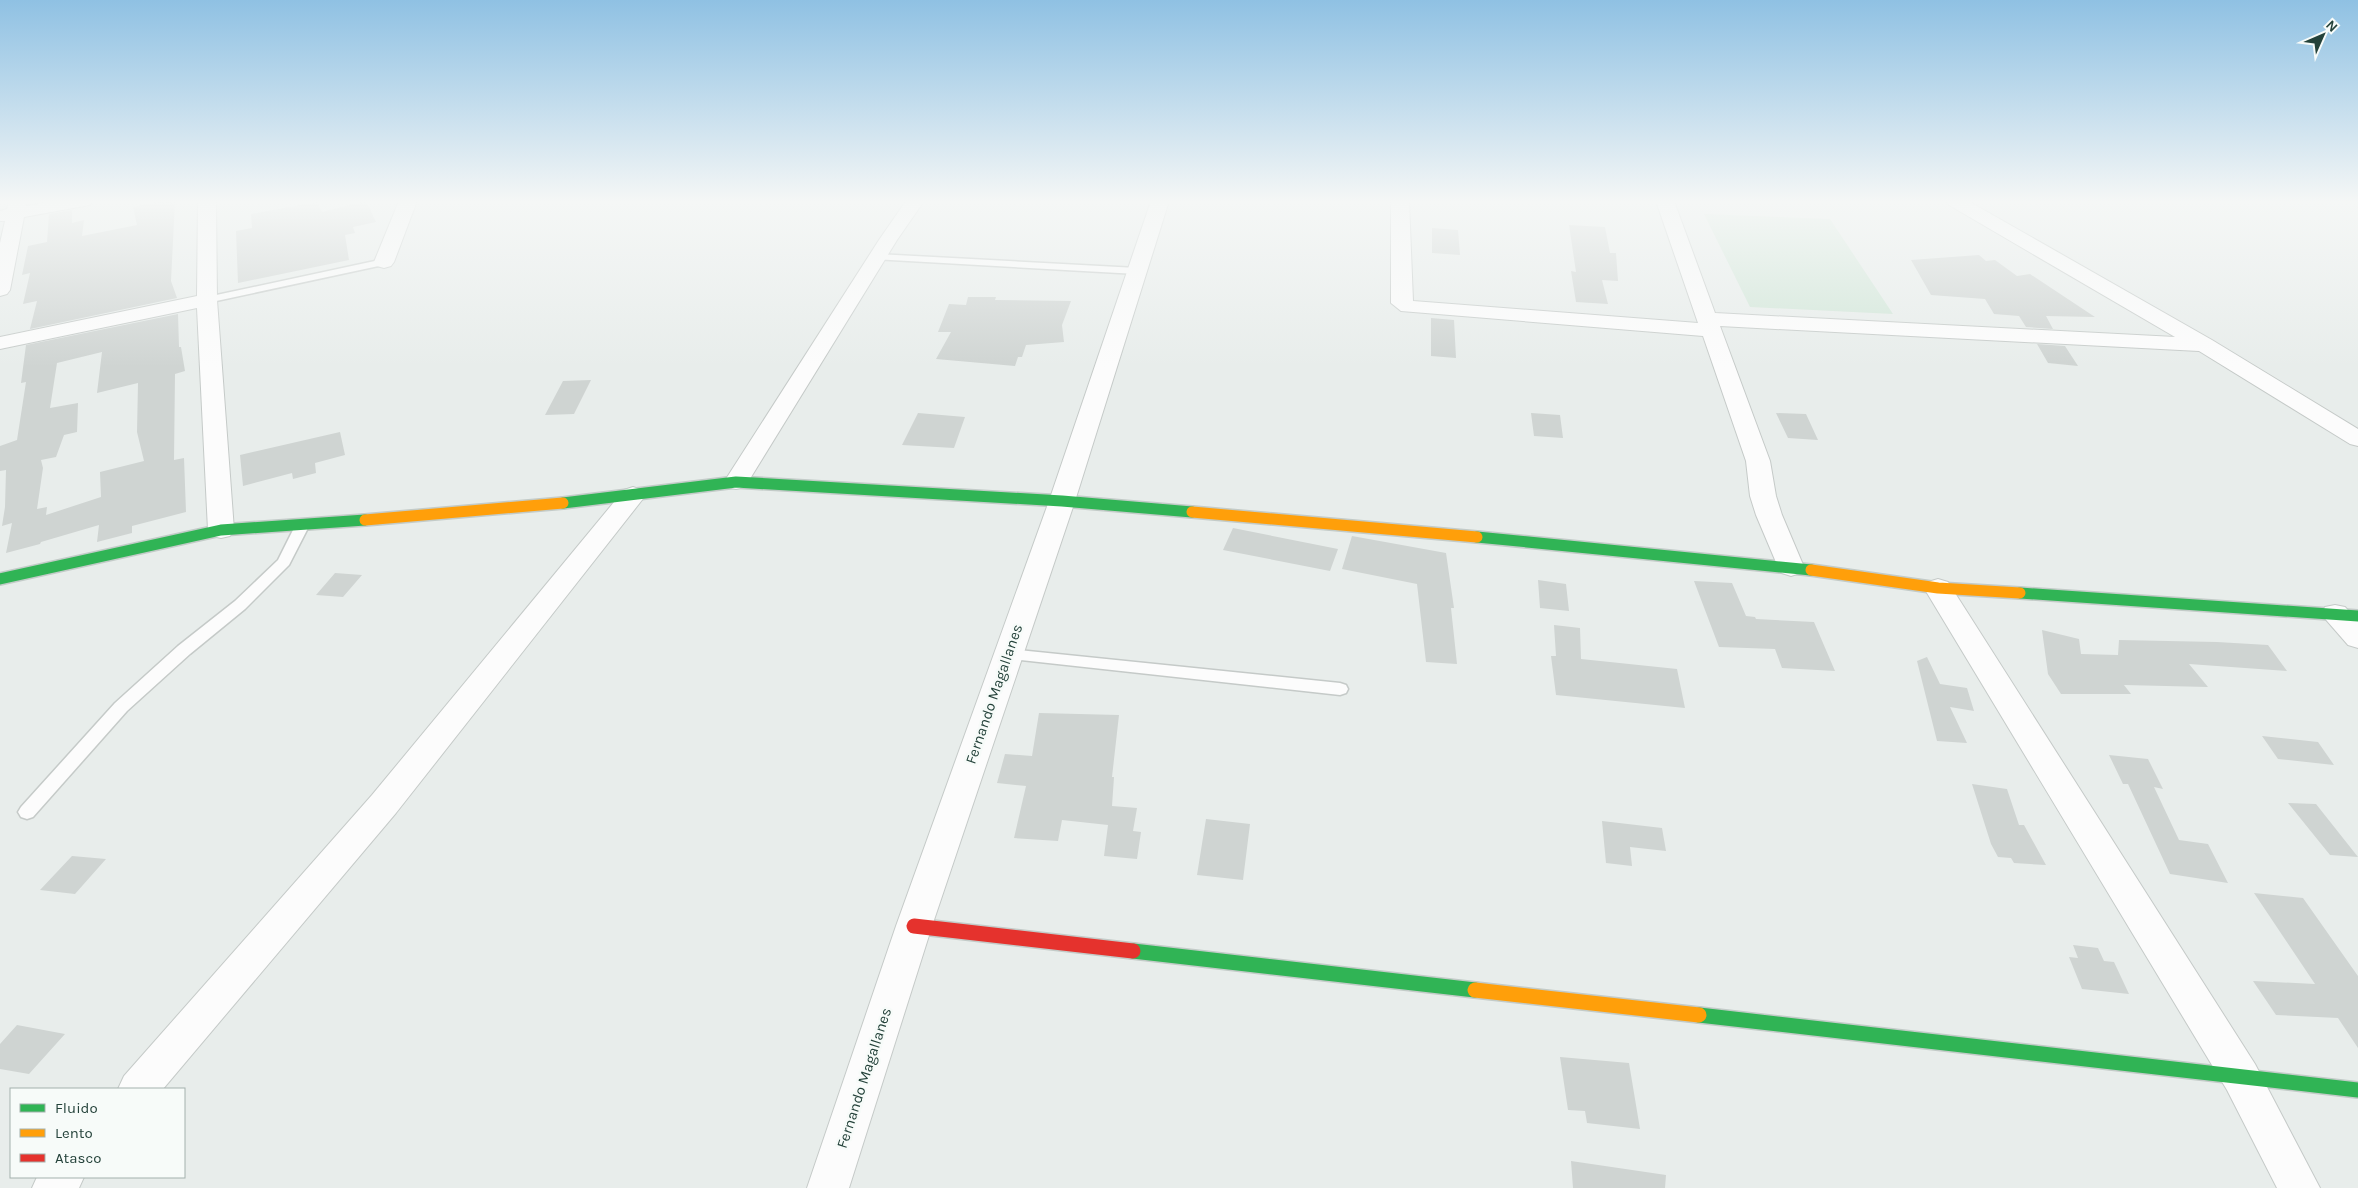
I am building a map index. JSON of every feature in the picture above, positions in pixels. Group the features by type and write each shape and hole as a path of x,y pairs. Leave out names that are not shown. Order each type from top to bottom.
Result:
{"street":[{"path":"0,290 5,256"},
{"path":"207,256 207,300 221,530"},
{"path":"384,262 386,256"},
{"name":"Fernando Magallanes","path":"828,1188 914,926 1062,501 1142,256"},
{"path":"1401,256 1401,303 1408,307 1710,325 2204,345"},
{"path":"1685,256 1758,461 1763,496 1769,516 1791,567"},
{"path":"2051,256 2204,345 2358,438"},
{"path":"736,482 877,257"},
{"path":"0,343 207,300"},
{"path":"0,579 221,530 302,526 510,509 736,482 1062,501 1492,538 1791,567 1938,588 2346,615 2358,638"},
{"path":"139,1088 384,804 633,495"},
{"path":"1938,588 2241,1077 2298,1188"},
{"path":"914,926 2358,1090"},
{"path":"53,1188 62,1178"}],"lane":[{"path":"877,257 1137,271"},
{"path":"207,300 384,262"},
{"path":"27,812 121,707 184,650 240,605 284,562 302,526"},
{"path":"1008,654 1340,688"}],"green space":[{"path":"1725,256 1855,256 1893,314 1750,307"}],"building":[{"path":"26,256 172,256 171,281 177,298 30,329 37,301 23,304 30,273 22,275"},
{"path":"237,256 348,256 349,260 238,283"},
{"path":"1574,256 1616,256 1618,281 1602,280 1608,304 1576,302 1571,271 1576,272"},
{"path":"1981,256 1986,261 1995,260 2017,276 2030,274 2095,317 2046,316 2053,329 2026,327 2019,316 1994,314 1985,299 1931,295 1911,260"},
{"path":"968,297 996,297 995,300 1071,301 1062,325 1064,342 1026,345 1022,357 1018,357 1015,366 936,359 951,332 938,332 949,304 966,305"},
{"path":"178,314 179,347 181,347 185,371 175,374 174,460 184,458 186,512 132,526 132,533 97,542 99,525 6,553 12,523 2,526 5,507 6,470 0,471 0,446 17,440 26,382 21,383 26,345","holes":["102,352 97,393 138,383 137,432 144,461 100,472 101,497 46,515 47,507 37,509 43,468 41,460 56,457 64,435 77,432 78,403 50,408 57,363"]},
{"path":"1431,318 1454,320 1456,358 1431,356"},
{"path":"2037,344 2065,346 2078,366 2048,363"},
{"path":"591,380 574,414 545,415 563,381"},
{"path":"918,413 965,417 954,448 902,445"},
{"path":"1531,413 1560,415 1563,438 1534,436"},
{"path":"1776,413 1806,414 1818,440 1788,438"},
{"path":"340,432 345,455 315,463 316,473 293,479 292,473 243,486 240,455"},
{"path":"1233,528 1338,549 1330,571 1223,550"},
{"path":"1352,536 1446,553 1454,608 1451,608 1457,664 1426,662 1417,584 1342,569"},
{"path":"335,573 362,575 343,597 316,595"},
{"path":"1538,580 1566,584 1569,611 1540,608"},
{"path":"1694,581 1732,583 1746,616 1755,617 1756,619 1814,622 1835,671 1782,668 1775,649 1719,647"},
{"path":"1554,625 1580,628 1581,659 1677,669 1685,708 1556,695 1551,656 1556,656"},
{"path":"2042,630 2079,639 2081,654 2118,655 2119,640 2268,645 2287,671 2189,664 2208,687 2124,685 2131,694 2061,694 2048,674"},
{"path":"1927,657 1940,684 1967,688 1974,711 1950,707 1967,743 1937,741 1917,661"},
{"path":"1039,713 1119,715 1112,777 1114,777 1112,806 1137,808 1133,831 1141,832 1137,859 1104,856 1108,825 1062,820 1058,841 1014,838 1026,786 997,783 1005,754 1032,756"},
{"path":"2262,736 2318,742 2334,765 2278,759"},
{"path":"2109,755 2148,759 2163,789 2154,787 2179,840 2208,844 2228,883 2170,874 2128,784 2123,784"},
{"path":"1972,784 2007,789 2019,825 2024,825 2046,865 2014,863 2011,858 1998,857 1991,844"},
{"path":"2288,803 2316,804 2358,857 2330,855"},
{"path":"1206,819 1250,824 1243,880 1197,875"},
{"path":"1602,821 1662,828 1666,851 1630,847 1632,866 1606,863"},
{"path":"72,856 106,859 75,894 40,890"},
{"path":"2254,893 2303,898 2358,976 2358,1048 2338,1018 2276,1015 2253,981 2315,984"},
{"path":"2073,945 2098,948 2104,961 2114,962 2129,994 2082,989 2069,957 2078,958"},
{"path":"17,1025 65,1034 29,1074 0,1069 0,1044"},
{"path":"1560,1057 1629,1063 1640,1129 1587,1123 1585,1111 1568,1110"},
{"path":"1571,1161 1666,1175 1665,1188 1573,1188"}],"traffic: fast":[{"path":"563,503 736,482 1062,501 1192,512"},
{"path":"0,579 221,530 365,520"},
{"path":"1477,537 1811,570"},
{"path":"2020,593 2358,616"},
{"path":"1133,951 1475,990"},
{"path":"1699,1015 2358,1090"}],"traffic: slow":[{"path":"365,520 563,503"},
{"path":"1192,512 1477,537"},
{"path":"1811,570 1938,588 2020,593"},
{"path":"1475,990 1699,1015"}],"traffic: jam":[{"path":"914,926 1133,951"}]}
